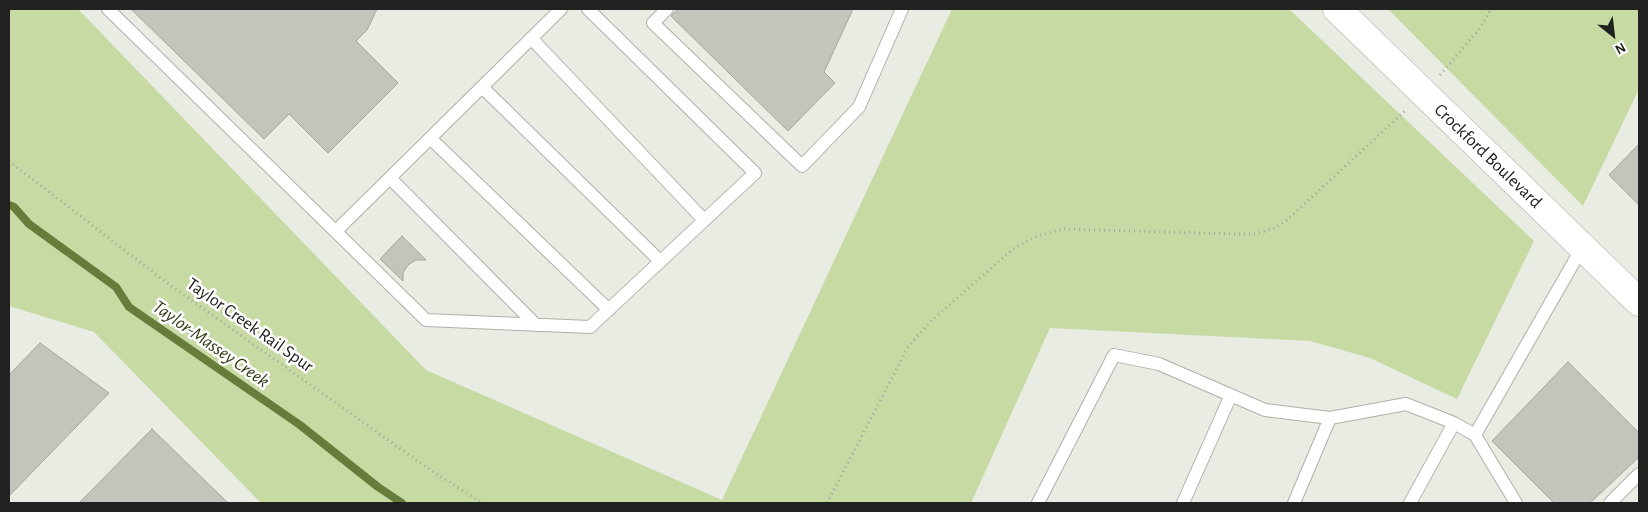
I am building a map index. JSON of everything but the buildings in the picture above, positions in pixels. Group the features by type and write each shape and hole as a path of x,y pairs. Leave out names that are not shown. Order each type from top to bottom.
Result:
{"street":[{"name":"Crockford Boulevard","path":"1337,9 1639,302"}],"lane":[{"path":"108,9 426,320 590,327 755,173 588,9"},
{"path":"336,231 561,9"},
{"path":"666,9 653,22 802,166 859,108 902,9"},
{"path":"531,38 704,220"},
{"path":"482,87 660,262"},
{"path":"430,138 609,310"},
{"path":"390,178 536,325"},
{"path":"1475,435 1583,246"},
{"path":"1038,503 1114,355 1159,364 1265,410 1330,418 1406,404 1454,423 1475,435 1516,503"},
{"path":"1183,503 1231,395"},
{"path":"1294,503 1330,418"},
{"path":"1410,503 1454,423"},
{"path":"1610,503 1639,474"}],"path":[{"path":"1439,76 1481,26 1491,9"},
{"path":"827,503 908,347 931,321 1013,249 1036,236 1063,229 1252,234 1273,229 1286,221 1409,107"},
{"name":"Taylor Creek Rail Spur","path":"9,160 163,280 426,467 482,503"}],"green space":[{"path":"9,9 78,9 426,370 722,500 952,9 1289,9 1534,241 1457,399 1370,358 1310,341 1050,328 971,503 261,503 94,332 9,306"},
{"path":"1388,9 1639,9 1639,89 1583,206"}],"waterway":[{"name":"Taylor-Massey Creek","path":"9,205 14,207 29,224 116,287 129,307 300,425 378,487 402,503"}]}
